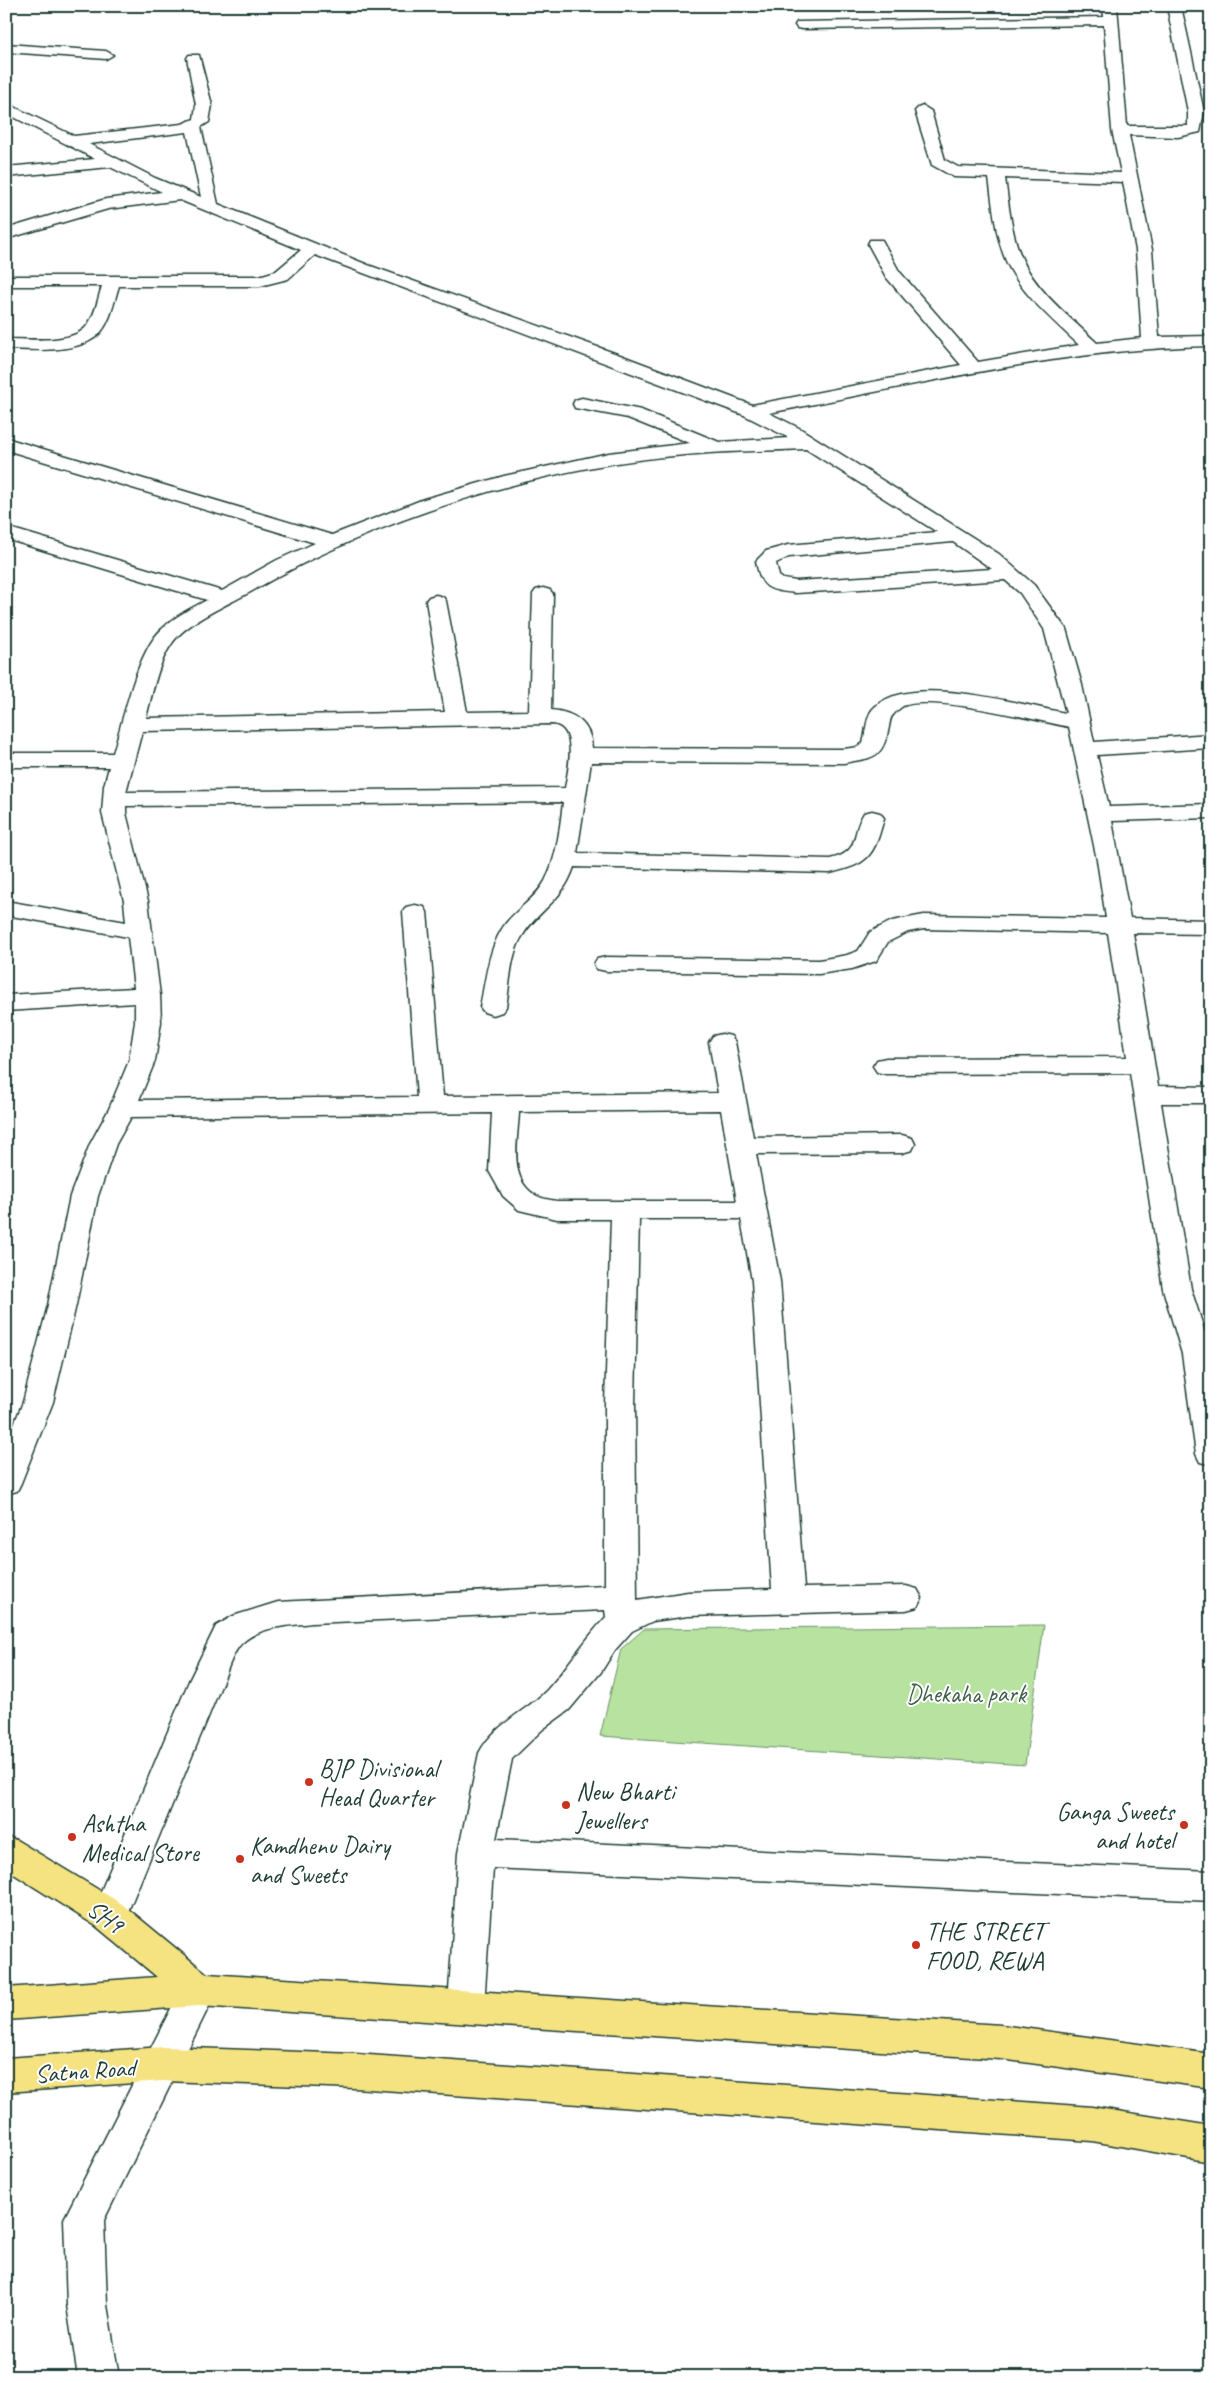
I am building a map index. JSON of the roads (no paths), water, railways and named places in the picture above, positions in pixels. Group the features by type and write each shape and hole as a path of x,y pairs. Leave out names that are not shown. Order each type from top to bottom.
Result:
{"main road":[{"name":"SH9","path":"6,1851 109,1915 199,1990"},
{"path":"6,2004 199,1990 1001,2042 1211,2071"},
{"name":"Satna Road","path":"6,2075 163,2064 355,2072 1092,2124 1211,2144"}],"street":[{"path":"1120,130 1178,132 1195,129 1196,112 1180,47 1174,6"},
{"path":"802,25 1112,13 1120,130 1144,250 1151,342"},
{"path":"6,48 106,55"},
{"path":"73,141 194,126 201,122 204,105 194,58"},
{"path":"6,106 113,162 211,207 362,268 614,359 751,411 809,442 958,536 992,558 1027,589 1055,629 1079,722 1109,860 1177,1289 1204,1354 1211,1454"},
{"path":"922,111 938,162 944,168 954,172 997,175 1131,178"},
{"path":"194,126 211,207"},
{"path":"6,172 113,162"},
{"path":"997,175 1009,247 1016,264 1028,281 1092,348"},
{"path":"6,234 106,204 183,195"},
{"path":"876,244 892,273 973,368"},
{"path":"6,281 260,281 282,275 313,248"},
{"path":"6,344 53,344 85,336 94,329 112,281"},
{"path":"751,411 973,368 1092,348 1151,342 1211,341"},
{"path":"582,404 615,408 646,416 716,448"},
{"path":"6,1483 38,1402 62,1306 84,1196 103,1144 122,1109 142,1061 148,1022 147,995 136,901 114,813 115,786 151,664 168,634 224,598 284,564 333,542 431,503 511,480 609,459 716,448 809,442"},
{"path":"6,444 333,542"},
{"path":"6,533 224,598"},
{"path":"958,536 788,551 773,554 766,561 769,579 778,585 796,588 1010,574"},
{"path":"540,716 543,594"},
{"path":"436,601 457,718"},
{"path":"580,755 844,756 865,752 874,746 881,713 896,701 914,698 946,697 1079,722"},
{"path":"133,725 540,716 561,718 572,723 580,735 580,765 564,860 558,879 543,902 527,916 509,938 493,1008"},
{"path":"1084,749 1211,741"},
{"path":"6,760 122,760"},
{"path":"115,799 575,795"},
{"path":"1098,814 1211,811"},
{"path":"564,860 830,866 851,862 864,850 872,818"},
{"path":"6,908 140,932"},
{"path":"415,912 431,1106"},
{"path":"606,964 819,967 852,962 867,956 879,937 901,926 924,922 1211,927"},
{"path":"6,1003 147,995"},
{"path":"722,1042 766,1281 789,1601"},
{"path":"886,1066 1142,1065"},
{"path":"1146,1094 1211,1096"},
{"path":"122,1109 733,1101"},
{"path":"506,1105 504,1171 513,1190 529,1204 557,1210 754,1210"},
{"path":"741,1146 902,1144"},
{"path":"466,2006 476,1853 496,1753 532,1720 557,1701 589,1663 621,1609 620,1404 625,1211"},
{"path":"109,1915 206,1681 228,1636 244,1625 278,1614 312,1610 648,1609 688,1604 906,1598"},
{"path":"476,1853 1211,1886"},
{"path":"99,2377 86,2305 84,2219 199,1990"}],"place":[{"name":"BJP Divisional Head Quarter","path":"309,1782"},
{"name":"New Bharti Jewellers","path":"566,1805"},
{"name":"Ganga Sweets and hotel","path":"1184,1825"},
{"name":"Ashtha Medical Store","path":"72,1837"},
{"name":"Kamdhenu Dairy and Sweets","path":"240,1859"},
{"name":"THE STREET FOOD, REWA","path":"916,1945"}],"park label":[{"name":"Dhekaha park","path":"966,1693"}]}
